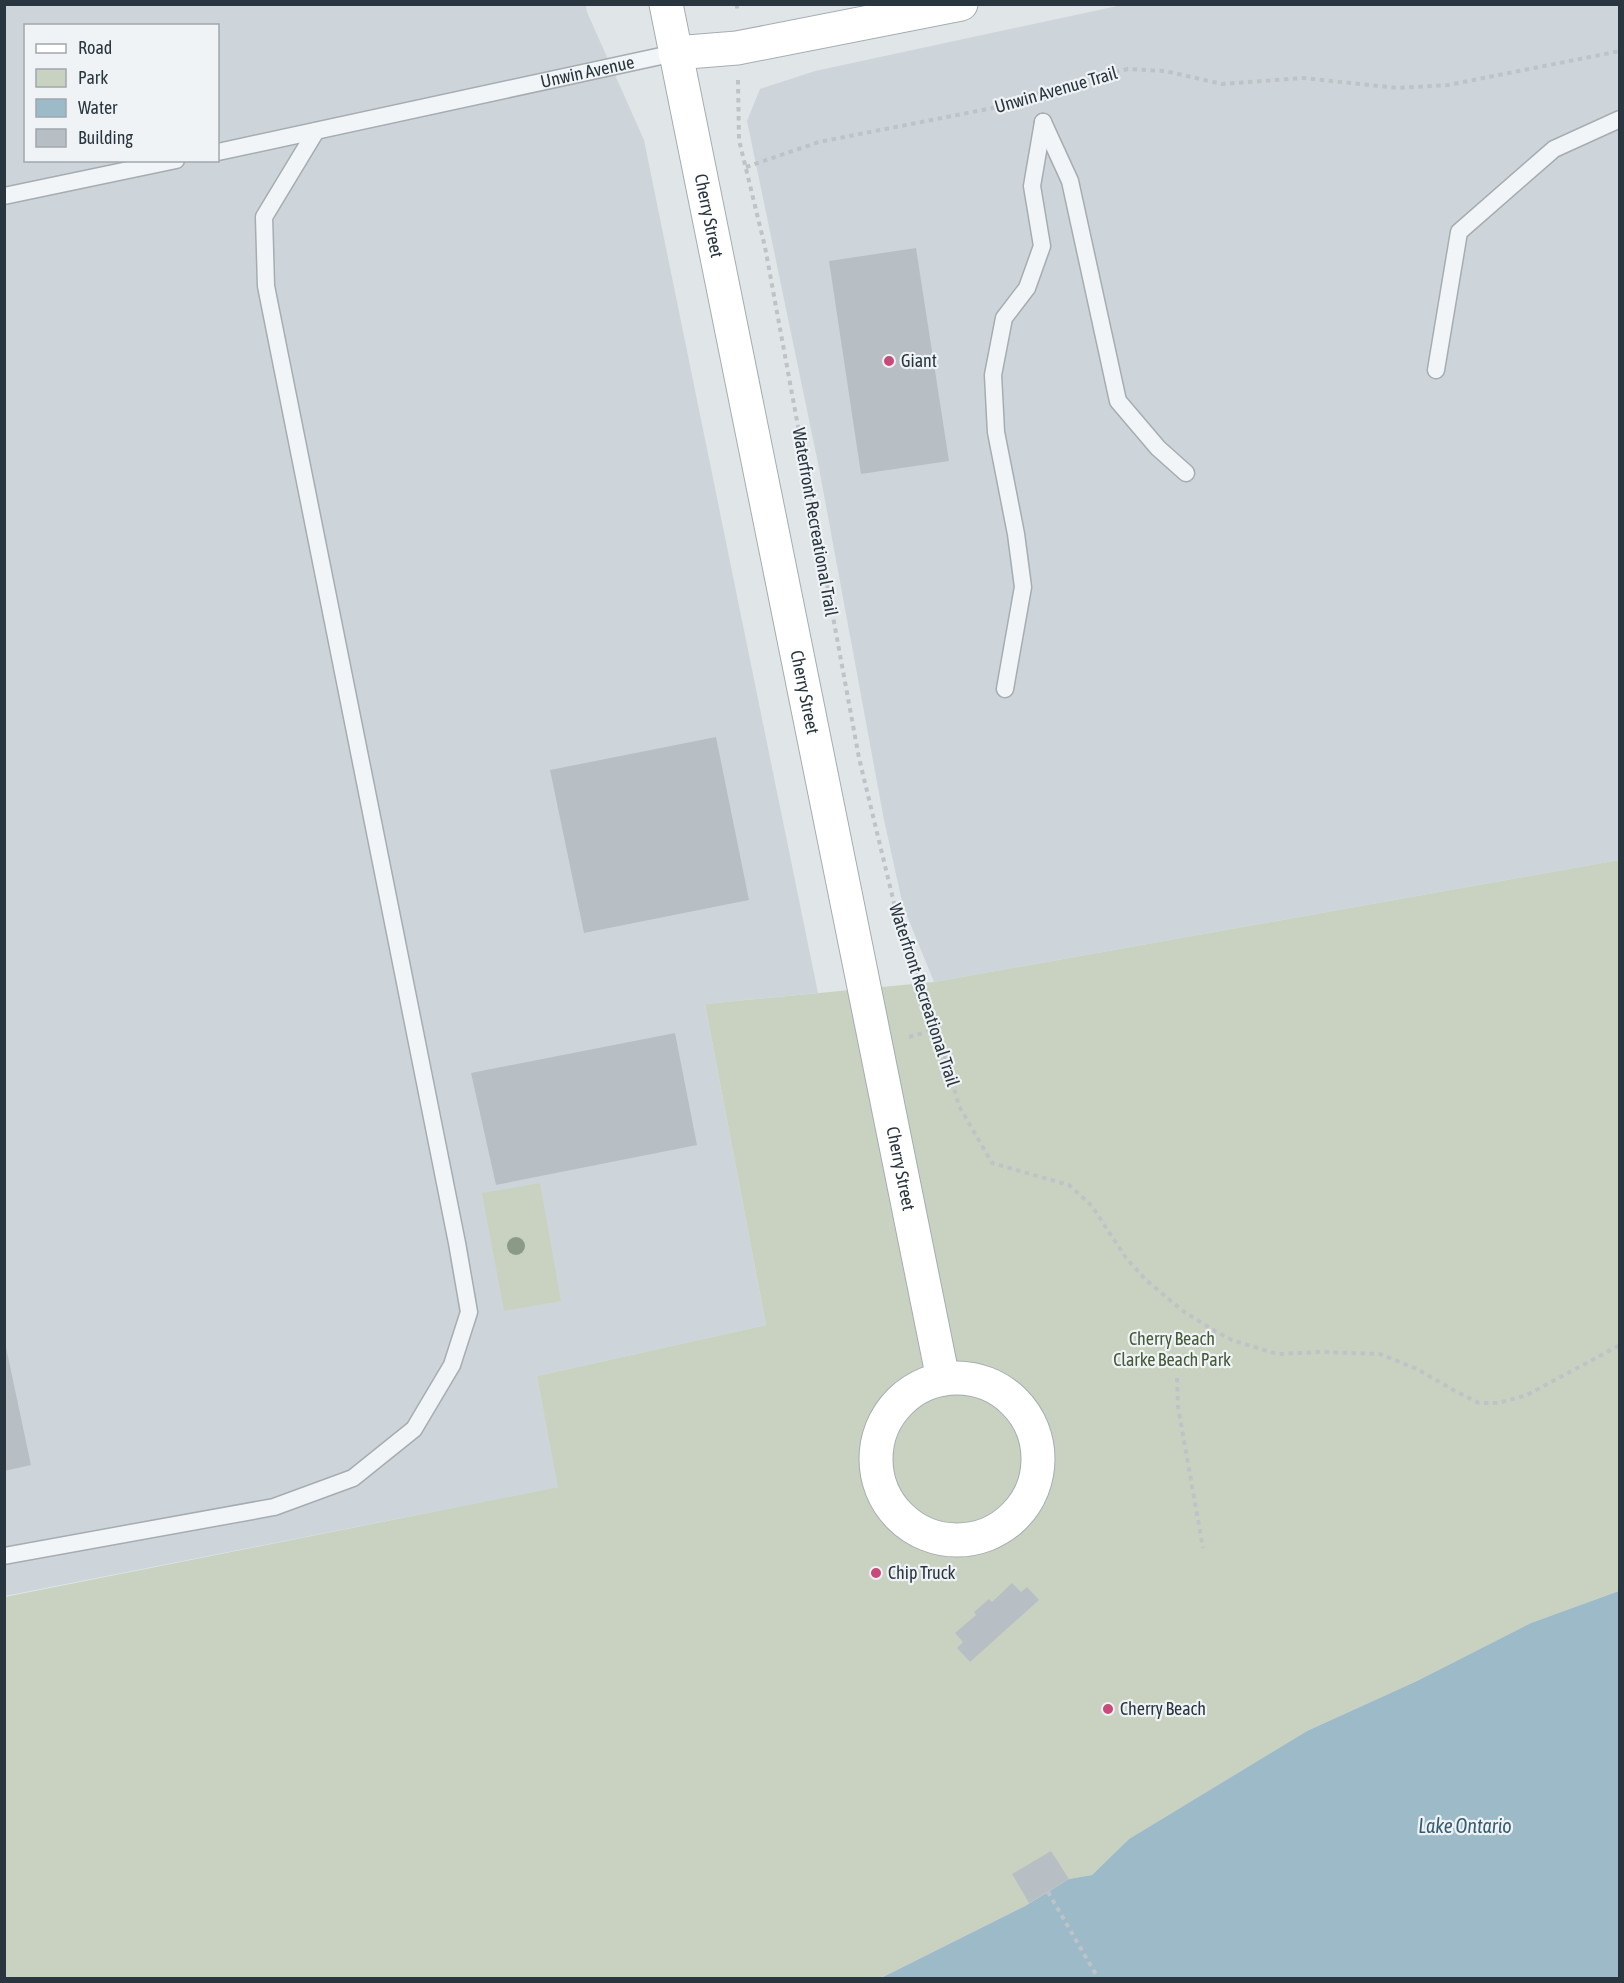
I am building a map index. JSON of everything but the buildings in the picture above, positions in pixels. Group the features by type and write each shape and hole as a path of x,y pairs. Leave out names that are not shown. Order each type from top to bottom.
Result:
{"street":[{"name":"Cherry Street","path":"666,4 943,1379"},
{"name":"Unwin Avenue","path":"675,53 748,46 961,4"},
{"path":"943,1379 969,1379 995,1388 1017,1404 1031,1426 1038,1448 1038,1471 1035,1482 1019,1512 1002,1527 981,1537 958,1540 935,1538 914,1528 896,1513 884,1494 877,1472 876,1451 881,1430 891,1412 905,1397 923,1385 943,1379"}],"lane":[{"name":"Unwin Avenue","path":"219,152 675,53"},
{"path":"1436,370 1459,232 1554,149 1620,119"},
{"path":"1005,689 1023,587 1016,534 996,432 993,375 1004,318 1027,288 1042,246 1032,186 1043,122 1070,181 1118,402 1158,448 1186,473"},
{"path":"4,1556 274,1507 353,1478 414,1429 452,1365 469,1312 455,1231 266,286 264,217 316,131"},
{"path":"4,196 166,162"}],"path":[{"name":"Unwin Avenue Trail","path":"746,167 819,142 998,107 1067,84 1128,69 1165,71 1222,84 1303,78 1398,88 1448,85 1620,51"},
{"name":"Waterfront Recreational Trail","path":"739,109 739,140 765,248 859,758 894,903 937,1029 959,1106 992,1163 1069,1185 1092,1206 1126,1258 1146,1280 1183,1311 1232,1340 1277,1354 1322,1352 1380,1354 1417,1369 1455,1392 1479,1402 1498,1403 1527,1395 1620,1345"},
{"path":"1177,1378 1178,1407 1203,1548"},
{"path":"1048,1892 1098,1978"}],"shaded area":[{"path":"5,5 586,5 587,12 644,140 818,993 705,1004 766,1325 537,1376 559,1487 5,1596"},
{"path":"1122,5 1619,5 1619,860 934,982 903,906 884,820 819,468 747,121 760,89 815,71"}],"green space":[{"name":"Cherry Beach Clarke Beach Park","path":"1619,860 1619,1591 1531,1623 1417,1681 1307,1731 1129,1839 1092,1875 1069,1879 1025,1906 881,1978 5,1978 5,1597 558,1487 537,1376 766,1325 705,1004 934,982"},
{"path":"540,1183 561,1301 504,1311 482,1193"}],"water":[{"name":"Lake Ontario","path":"1619,1591 1619,1978 881,1978 1025,1906 1069,1879 1092,1875 1129,1839 1307,1731 1417,1681 1531,1623"}],"place":[{"name":"Giant","path":"889,361"},
{"name":"Chip Truck","path":"876,1573"},
{"name":"Cherry Beach","path":"1108,1709"}]}
